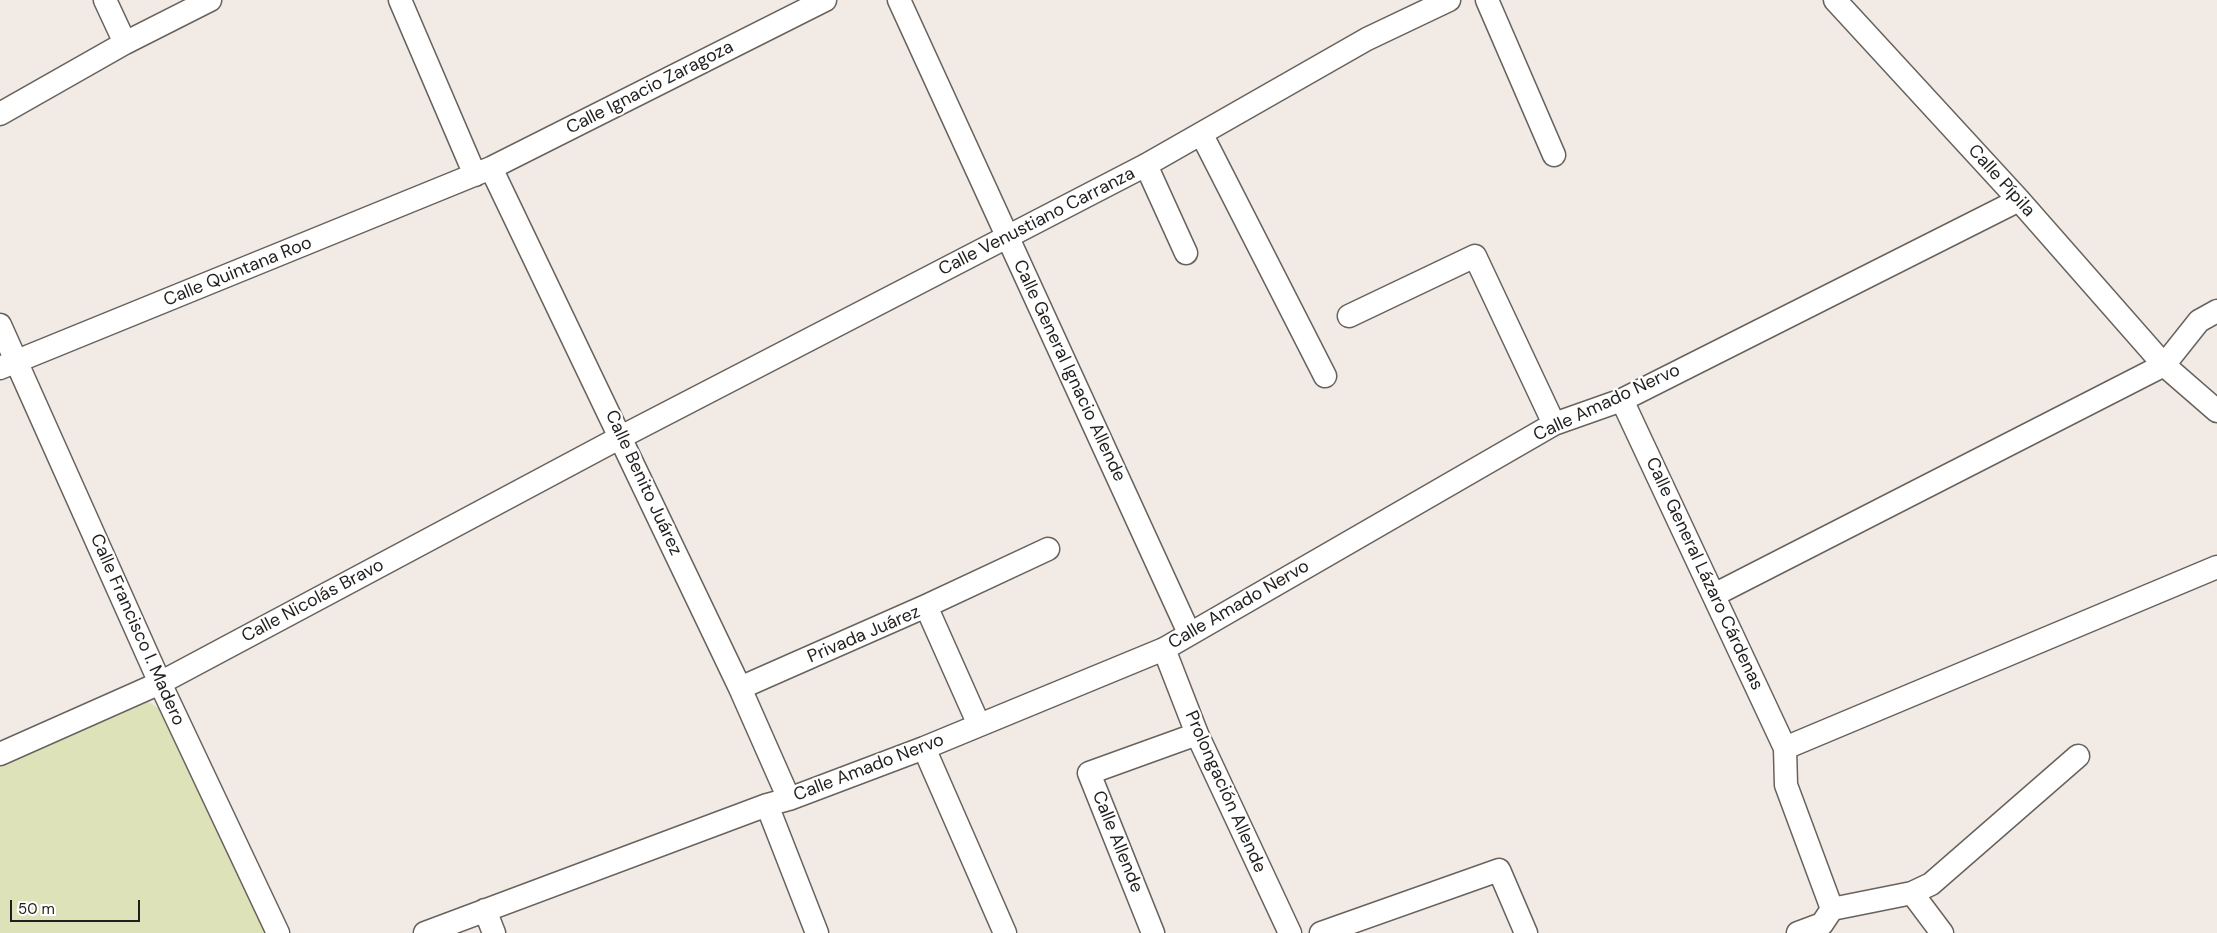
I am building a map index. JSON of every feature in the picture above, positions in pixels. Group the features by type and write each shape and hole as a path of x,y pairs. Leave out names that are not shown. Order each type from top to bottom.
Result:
{"street":[{"path":"105,0 125,44"},
{"path":"0,114 125,44 210,0"},
{"name":"Calle Benito Juárez","path":"400,0 483,172 621,437 740,688 789,800"},
{"name":"Calle Ignacio Zaragoza","path":"483,172 825,0"},
{"name":"Calle General Ignacio Allende","path":"899,0 1189,633"},
{"name":"Calle Venustiano Carranza","path":"621,437 1146,165 1367,39 1449,0"},
{"path":"1487,0 1554,155"},
{"name":"Calle Pípila","path":"1835,0 2019,200 2164,365 2217,411"},
{"path":"1202,134 1325,376"},
{"path":"1146,165 1186,253"},
{"name":"Calle Quintana Roo","path":"9,365 483,172"},
{"name":"Calle Amado Nervo","path":"424,933 767,805 789,800 924,748 1164,649 1554,424 1622,400 2019,200"},
{"path":"1349,316 1475,256 1554,424"},
{"path":"1714,594 2164,365 2199,321 2217,311"},
{"name":"Calle Francisco I. Madero","path":"0,325 9,365 278,933"},
{"name":"Calle General Lázaro Cárdenas","path":"1622,400 1785,748"},
{"name":"Calle Nicolás Bravo","path":"0,754 160,683 621,437"},
{"path":"926,606 1048,549"},
{"path":"1832,909 1786,785 1785,748 2217,567"},
{"name":"Privada Juárez","path":"740,688 926,606 979,725"},
{"name":"Prolongación Allende","path":"1164,649 1197,734 1290,933"},
{"name":"Calle Allende","path":"1153,933 1090,773 1197,734"},
{"path":"924,748 1005,933"},
{"path":"1798,933 1822,924 1832,909 1912,893 1931,884 2078,756"},
{"path":"767,805 818,933"},
{"path":"1321,933 1499,870 1526,933"},
{"path":"1912,893 1942,933"},
{"path":"485,910 494,933"}],"green space":[{"path":"142,698 160,709 265,933 0,933 0,766"}]}
